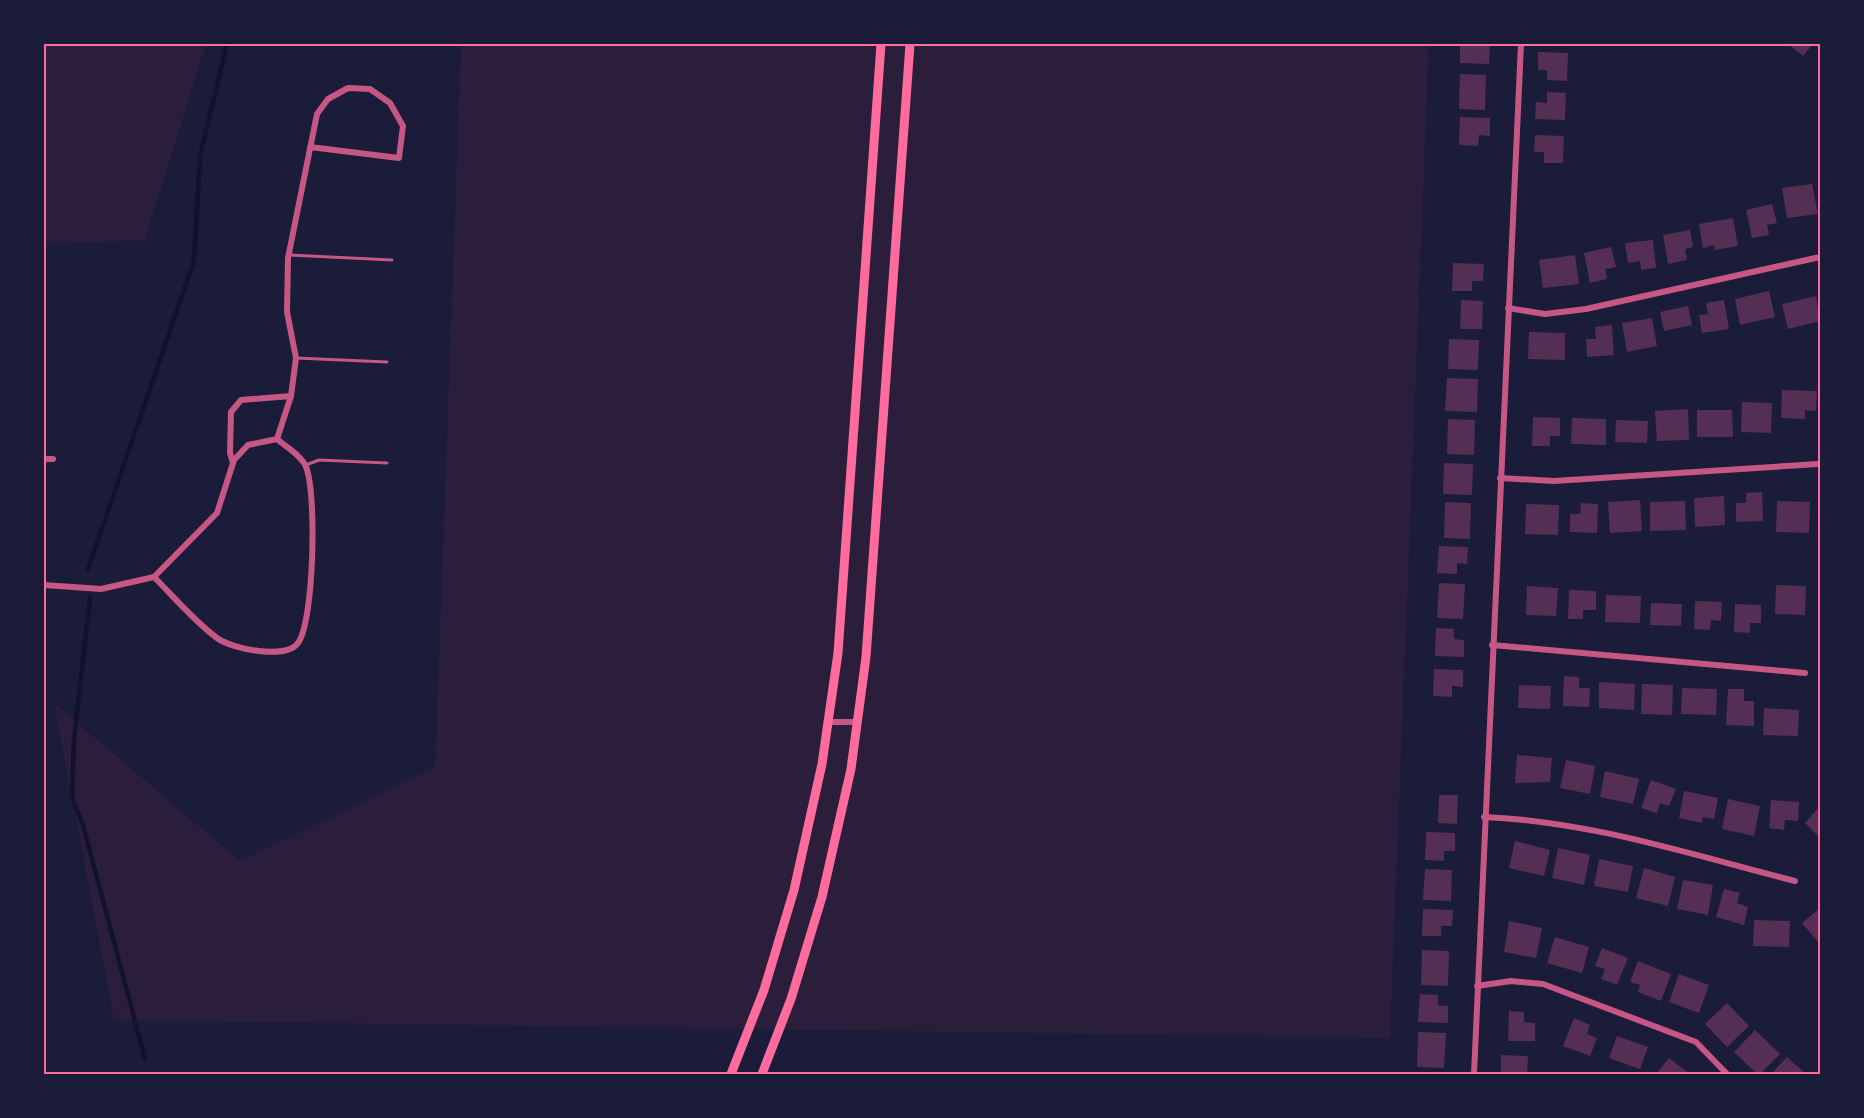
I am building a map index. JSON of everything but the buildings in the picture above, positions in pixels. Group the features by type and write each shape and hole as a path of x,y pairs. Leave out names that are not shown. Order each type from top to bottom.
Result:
{"main road":[{"path":"731,1074 764,990 794,890 822,764 838,653 881,44"},
{"path":"762,1074 791,999 822,897 851,770 866,657 910,44"}],"street":[{"path":"1474,1074 1521,44"},
{"path":"277,439 291,396 296,358 287,312 289,255 310,147 317,114 328,99 348,88 370,89 390,103 403,126 399,158 310,147"},
{"path":"1508,308 1545,314 1586,309 1821,256"},
{"path":"233,463 230,453 231,412 241,400 291,396"},
{"path":"44,585 101,589 154,577 217,513 233,463 248,445 277,439"},
{"path":"154,577 218,638 235,646 282,653 298,645 304,630 314,547 312,484 306,466 277,439"},
{"path":"44,459 53,459"},
{"path":"1500,478 1554,481 1818,464"},
{"path":"1492,645 1805,673"},
{"path":"828,722 857,722"},
{"path":"1484,817 1529,819 1578,826 1795,881"},
{"path":"1477,986 1511,981 1544,984 1696,1042 1727,1074"}],"lane":[{"path":"289,255 392,260"},
{"path":"296,358 387,362"},
{"path":"306,466 319,460 387,463"}],"shaded area":[{"path":"44,44 206,44 145,240 44,244"},
{"path":"461,44 1429,44 1390,1038 114,1020 54,703 240,861 435,767"}],"waterway":[{"path":"88,569 194,261 200,156 227,44"},
{"path":"90,598 74,739 72,798 83,825 145,1059"}]}
